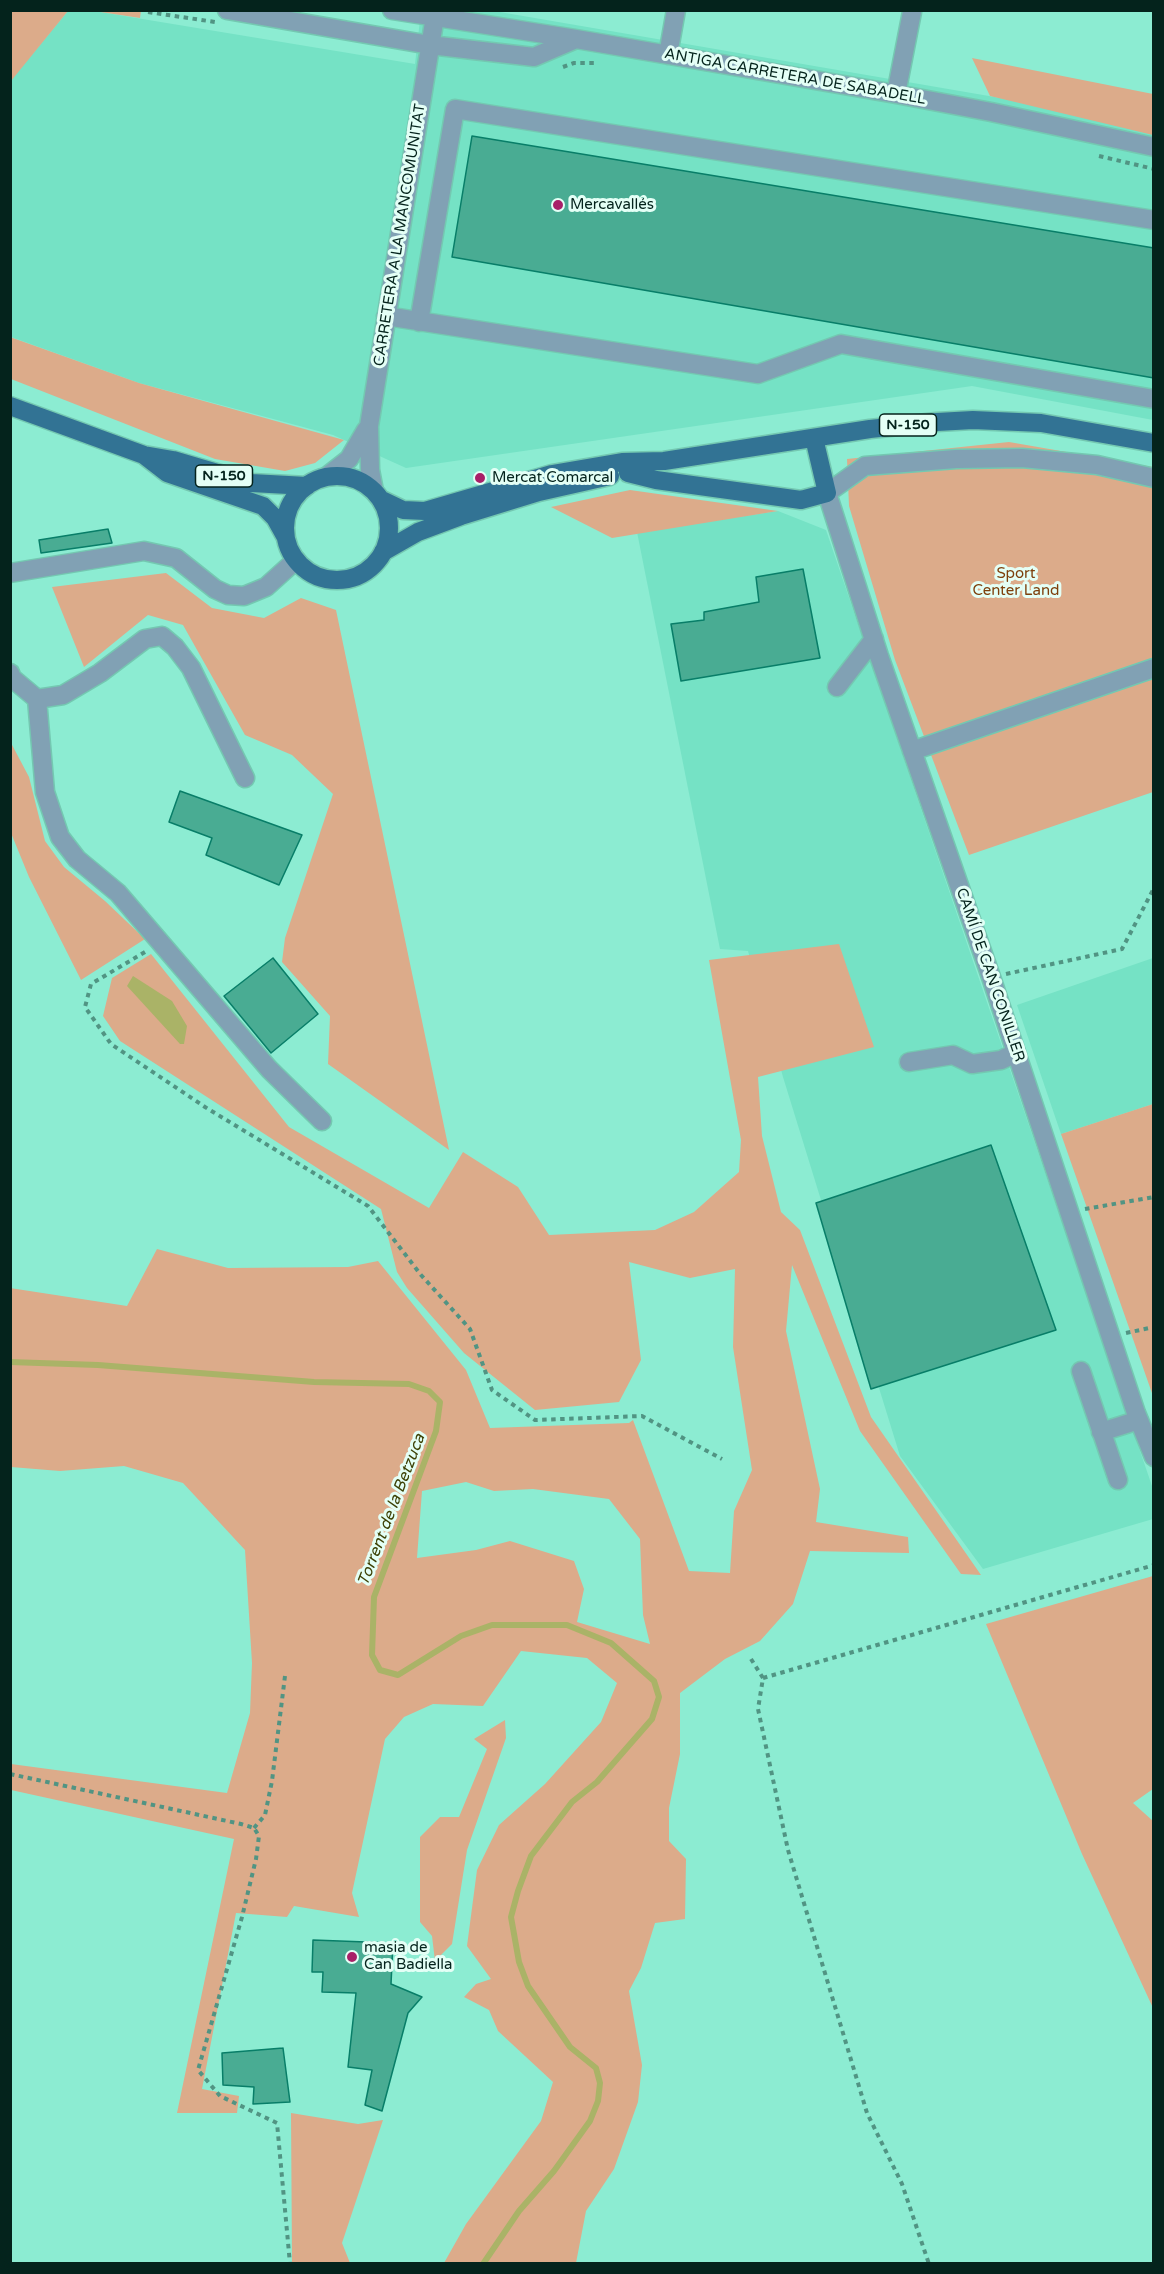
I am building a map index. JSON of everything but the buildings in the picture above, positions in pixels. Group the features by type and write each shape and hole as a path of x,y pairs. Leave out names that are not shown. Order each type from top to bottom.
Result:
{"main road":[{"name":"N-150","path":"10,405 144,455 173,460 250,483 307,486"},
{"name":"N-150","path":"286,537 288,510 307,486 326,477 347,477 403,510 425,511 552,474 622,462 664,461 870,429 973,420 1041,423 1154,443"},
{"path":"628,473 656,480 790,501 827,493 814,438"},
{"name":"N-150","path":"144,455 167,473 263,506 275,518 296,560 316,576 326,579 347,579 366,572 383,552 418,532 461,516 539,492 628,473 664,461"},
{"path":"377,495 388,519 389,529 383,552"}],"street":[{"path":"392,10 435,14"},
{"path":"668,55 676,10"},
{"path":"896,94 912,12"},
{"name":"ANTIGA CARRETERA DE SABADELL","path":"435,14 896,94 1154,147"},
{"name":"CARRETERA A LA MANCOMUNITAT","path":"377,495 370,470 369,426 435,14"},
{"path":"222,17 534,57 576,39"},
{"path":"419,321 454,109 1154,220"},
{"path":"386,316 758,374 841,344 1154,399"},
{"name":"CARRETERA A LA MANCOMUNITAT","path":"326,477 349,459 369,426"},
{"path":"827,493 865,466 956,459 1022,458 1097,465 1154,478"},
{"name":"CAMÍ DE CAN CONILLER","path":"827,493 874,639 991,977 1110,1336 1154,1457"},
{"path":"10,573 144,551 176,558 215,590 228,595 244,596 259,592 296,560"},
{"path":"37,699 63,695 100,673 146,639 162,636 175,646 191,668 245,778"},
{"path":"837,687 874,639"},
{"path":"912,751 1154,668"},
{"path":"10,673 12,678 37,699 45,792 60,837 77,859 118,893 159,944 269,1069 322,1121"},
{"path":"909,1062 953,1055 972,1064 1001,1060 1016,1053"},
{"path":"1081,1371 1118,1480"},
{"path":"1101,1432 1139,1419"}],"path":[{"path":"148,12 222,17"},
{"path":"557,68 574,63 604,64"},
{"path":"1096,155 1154,169"},
{"path":"991,977 1122,949 1154,888"},
{"path":"159,944 91,984 85,1007 111,1044 205,1107 368,1206 421,1275 470,1329 492,1389 535,1420 642,1416 722,1459"},
{"path":"1069,1212 1154,1197"},
{"path":"1110,1336 1154,1327"},
{"path":"763,1678 1154,1565"},
{"path":"751,1659 763,1678 758,1709 788,1850 867,2114 902,2184 929,2264"},
{"path":"254,1828 265,1815 272,1781 285,1676"},
{"path":"10,1774 254,1828 259,1836 242,1917 198,2070 220,2096 277,2123 290,2264"}],"shaded area":[{"path":"68,11 94,11 415,64 421,11 494,11 1018,101 1153,133 1153,420 972,386 406,468 333,435 139,383 11,337 10,81"},
{"path":"778,511 826,530 1153,1489 1153,1519 983,1569 900,1456 783,1077 748,951 720,949 637,532"},
{"path":"1153,958 1153,1104 1061,1134 1017,1005"},
{"path":"133,976 172,1001 187,1026 184,1044 180,1044 127,986"}],"green space":[{"path":"10,11 68,11 11,81 10,80"},
{"path":"94,11 141,11 140,18"},
{"path":"972,58 1153,94 1153,135 990,96"},
{"path":"10,337 139,383 344,440 315,463 285,471 215,459 11,379"},
{"name":"Sport Center Land","path":"1009,442 1153,467 1153,792 969,855 895,660 849,506 847,459"},
{"path":"630,490 778,511 612,538 551,507"},
{"path":"166,573 212,608 264,618 301,598 336,610 449,1150 328,1064 330,1016 282,962 285,938 333,794 292,755 245,735 183,625 148,615 84,667 52,587"},
{"path":"10,741 29,777 45,841 64,867 105,901 145,939 81,980 29,877 11,833"},
{"path":"839,944 874,1047 758,1077 762,1136 781,1212 800,1230 871,1417 981,1575 961,1574 860,1431 792,1265 786,1331 820,1489 816,1522 908,1537 909,1553 810,1551 793,1604 760,1641 725,1659 680,1693 680,1754 669,1808 669,1841 686,1859 685,1919 655,1923 641,1968 629,1991 642,2065 638,2102 614,2169 586,2211 576,2263 444,2263 466,2224 541,2121 553,2082 498,2031 489,2010 464,1997 476,1984 491,1979 467,1946 477,1870 499,1825 545,1784 601,1722 617,1683 587,1658 521,1651 483,1706 433,1704 404,1717 385,1739 352,1893 359,1917 294,1906 287,1917 236,1913 202,2089 239,2096 237,2113 177,2113 234,1839 11,1790 11,1764 227,1793 250,1713 252,1663 245,1550 183,1483 124,1466 60,1471 11,1467 10,1288 127,1306 157,1249 228,1268 348,1267 378,1261 466,1370 490,1428 629,1423 633,1420 689,1571 730,1573 734,1511 752,1470 733,1347 735,1269 690,1278 629,1262 641,1360 619,1402 535,1410 464,1353 407,1288 397,1272 381,1209 120,1041 103,1016 112,978 151,954 289,1127 429,1208 463,1152 518,1187 549,1235 655,1230 694,1212 739,1172 741,1140 709,960","holes":["466,1482 494,1491 533,1489 609,1499 640,1539 643,1615 650,1644 577,1622 584,1589 574,1561 510,1541 476,1550 417,1558 422,1491"]},
{"path":"1154,1104 1153,1396 1061,1134"},
{"path":"1153,1576 1153,1789 1133,1803 1153,1821 1153,2008 1082,1854 986,1624"},
{"path":"505,1720 506,1738 467,1850 452,1944 435,1961 432,1936 420,1922 420,1837 440,1817 459,1817 487,1749 474,1739"},
{"path":"291,2113 358,2124 383,2120 342,2243 350,2263 292,2263"}],"waterway":[{"name":"Torrent de la Betzuca","path":"10,1362 98,1365 314,1382 409,1384 429,1391 440,1402 436,1431 374,1597 372,1655 380,1670 398,1675 461,1636 492,1625 567,1625 611,1643 654,1681 659,1697 652,1719 597,1782 572,1802 531,1856 518,1891 511,1917 519,1962 528,1986 570,2047 596,2068 600,2083 598,2101 590,2121 554,2171 519,2211 483,2264"}],"place":[{"name":"Mercavallés","path":"558,205"},
{"name":"Mercat Comarcal","path":"480,478"},
{"name":"masia de Can Badiella","path":"352,1957"}]}
